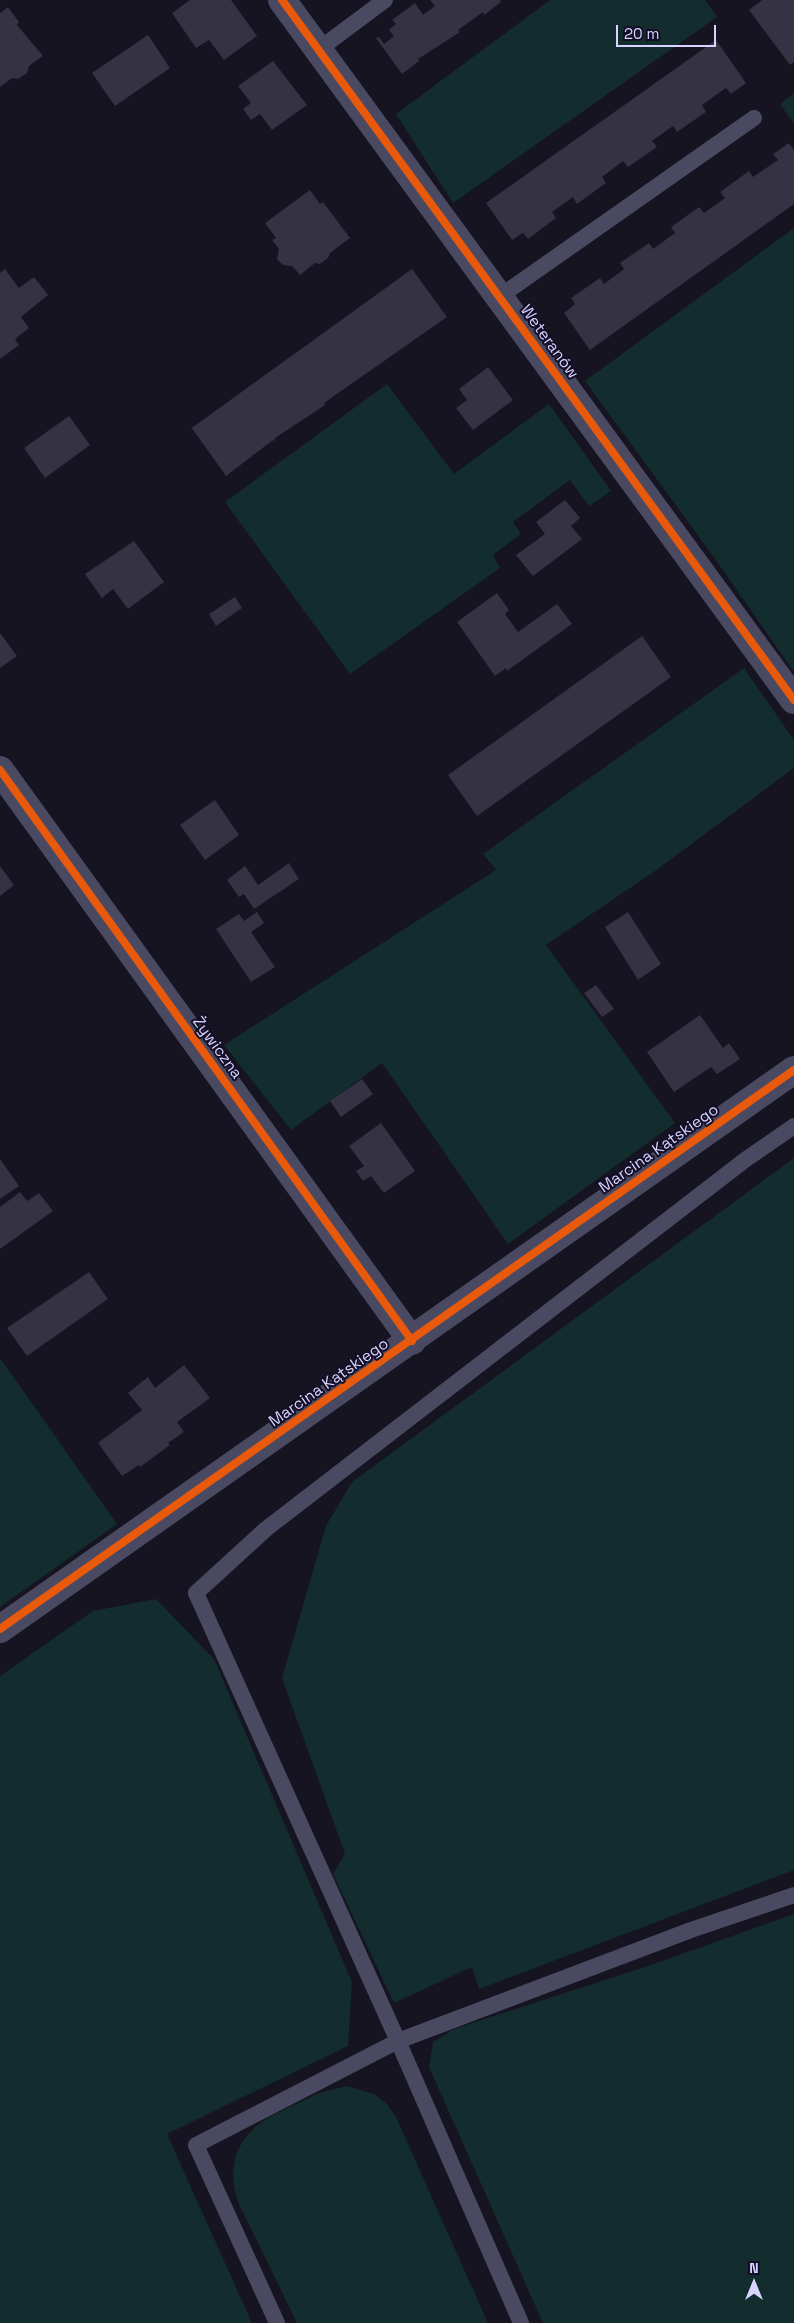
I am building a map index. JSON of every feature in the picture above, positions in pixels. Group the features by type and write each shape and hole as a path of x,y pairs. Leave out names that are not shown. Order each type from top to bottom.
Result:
{"street":[{"name":"Weteranów","path":"282,0 794,700"},
{"name":"Żywiczna","path":"0,770 412,1341"},
{"name":"Marcina Kątskiego","path":"0,1629 412,1341 794,1070"}],"lane":[{"path":"318,50 385,0"},
{"path":"499,297 754,118"},
{"path":"521,2323 398,2041 196,1593 266,1529 745,1160 794,1126"},
{"path":"277,2323 196,2145 398,2041 691,1930 794,1895"}],"green space":[{"path":"550,0 705,0 717,17 453,203 396,114"},
{"path":"794,93 794,124 780,104"},
{"path":"794,228 794,672 713,556 585,381"},
{"path":"387,384 454,474 549,404 611,491 589,506 570,480 513,522 521,534 493,555 500,568 350,674 225,502"},
{"path":"744,668 794,740 794,768 655,871 546,945 675,1123 508,1244 382,1063 291,1130 224,1045 496,870 483,854"},
{"path":"794,1158 794,1870 479,1989 472,1967 394,2003 333,1874 345,1854 282,1678 326,1526 352,1482"},
{"path":"0,1358 117,1524 0,1607"},
{"path":"156,1599 214,1659 352,1982 348,2046 167,2134 252,2323 0,2323 0,1676 93,1611"},
{"path":"794,1914 794,2323 543,2323 429,2067 433,2042 454,2029 651,1965"},
{"path":"347,2086 374,2094 387,2104 396,2117 488,2323 297,2323 239,2204 234,2188 233,2171 236,2154 244,2139 255,2127 269,2117 319,2093"}],"building":[{"path":"190,0 231,0 257,36 224,60 209,40 196,48 172,13"},
{"path":"430,0 500,0 501,2 484,15 483,12 458,30 460,32 418,59 419,61 402,74 376,38 379,37 384,44 394,36 389,30 396,24 392,20 415,3 423,15 435,6"},
{"path":"762,0 794,0 794,62 790,65 749,10"},
{"path":"8,7 19,22 17,25 43,56 29,66 27,73 18,79 12,78 0,87 0,13"},
{"path":"148,35 170,68 115,106 92,73"},
{"path":"716,40 746,83 731,94 726,88 702,105 706,112 677,132 673,126 652,141 657,147 628,167 623,161 602,177 606,183 577,204 573,197 552,212 556,218 528,239 523,233 512,240 486,203"},
{"path":"273,61 307,105 272,130 260,114 251,120 243,109 251,103 238,86"},
{"path":"789,143 794,150 794,204 590,350 564,313 575,304 571,298 600,278 604,284 624,269 620,263 649,243 653,249 675,233 671,227 699,207 704,213 725,198 720,192 749,171 753,177 778,160 773,154"},
{"path":"310,190 320,204 323,202 350,238 330,253 328,258 320,264 315,263 300,275 292,266 283,265 277,259 279,249 272,240 276,238 265,223"},
{"path":"5,269 19,288 34,277 48,295 21,317 29,328 15,339 19,345 0,359 0,273"},
{"path":"412,269 447,317 324,403 325,405 275,438 274,442 273,440 226,476 191,427"},
{"path":"488,367 513,400 473,430 456,408 467,400 459,389"},
{"path":"69,416 90,445 45,478 24,448"},
{"path":"565,500 580,518 571,526 582,539 533,576 516,555 545,534 536,522"},
{"path":"134,541 164,582 128,609 113,589 102,598 85,574"},
{"path":"497,593 509,610 505,614 518,632 557,604 572,624 507,671 506,668 495,676 457,622"},
{"path":"235,597 242,608 216,626 209,614"},
{"path":"0,633 17,656 0,668"},
{"path":"642,636 671,677 477,816 448,775"},
{"path":"215,800 239,835 205,860 180,825"},
{"path":"289,863 299,879 254,909 244,894 239,897 227,880 245,866 258,885"},
{"path":"0,866 14,885 0,896"},
{"path":"257,912 264,923 251,932 275,967 251,982 216,929 239,914 244,921"},
{"path":"628,912 661,964 638,980 605,927"},
{"path":"596,985 614,1009 602,1017 584,993"},
{"path":"700,1015 723,1048 729,1043 740,1059 717,1074 711,1067 674,1092 647,1052"},
{"path":"362,1079 373,1094 341,1117 330,1101"},
{"path":"381,1123 415,1171 384,1193 371,1176 363,1181 356,1171 364,1166 349,1146"},
{"path":"0,1159 19,1186 0,1199"},
{"path":"20,1192 27,1201 39,1193 53,1211 0,1249 0,1207"},
{"path":"89,1272 108,1299 27,1356 7,1328"},
{"path":"184,1365 210,1398 177,1422 184,1432 168,1443 170,1445 140,1467 139,1465 122,1476 98,1443 142,1410 128,1393 148,1377 155,1388"}],"cycle path":[{"path":"282,0 794,700"},
{"path":"0,770 412,1341"},
{"path":"0,1629 794,1070"}]}
